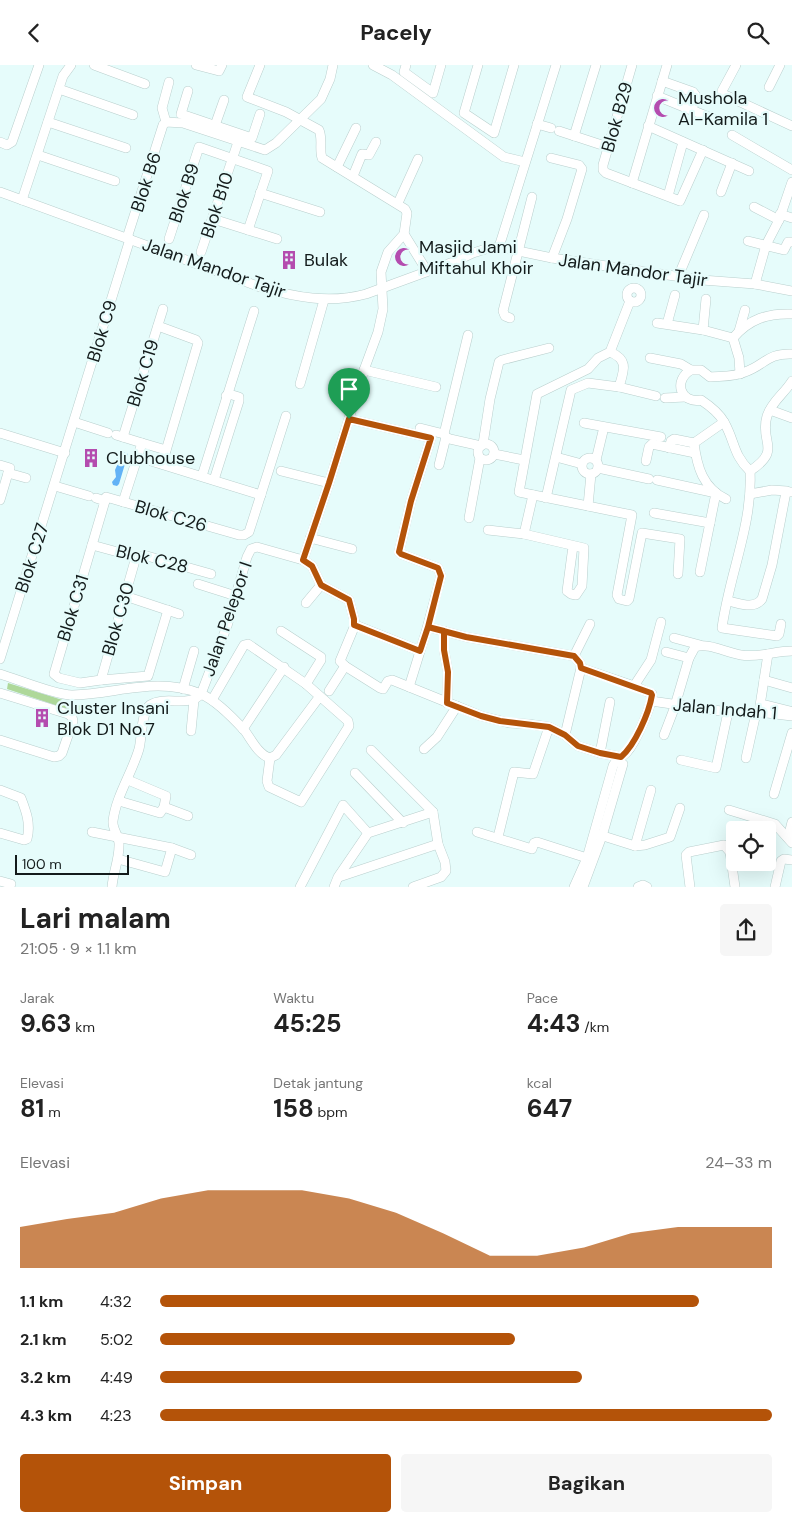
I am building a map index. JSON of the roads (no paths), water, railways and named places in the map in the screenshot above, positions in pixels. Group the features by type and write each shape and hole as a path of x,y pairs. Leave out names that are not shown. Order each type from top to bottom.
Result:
{"street":[{"path":"0,142 7,145 12,142 39,65"},
{"path":"22,200 63,76 71,65"},
{"path":"94,65 145,84"},
{"path":"196,65 219,71 222,65"},
{"path":"188,91 181,115 238,142 265,151 276,143 321,99 330,79 333,65"},
{"path":"373,65 392,75 504,157 525,162"},
{"path":"405,69 433,93 441,65"},
{"path":"478,65 464,111 465,115 494,133 514,65"},
{"path":"499,247 556,65"},
{"path":"574,136 596,65"},
{"name":"Blok B29","path":"632,65 603,165 603,170 606,173 632,183"},
{"path":"667,65 632,183 680,201 703,151"},
{"path":"736,65 722,91 723,94 792,125"},
{"path":"769,87 780,65"},
{"path":"257,66 248,97 300,119 319,130 322,158 398,203 406,211 404,235 388,252 380,272 383,309 378,332 303,560 312,566 321,585 349,600 354,625 340,659 345,666 381,689 390,680 447,703 500,721 549,727 565,735 574,744 622,760"},
{"path":"662,81 694,92 696,97 692,110"},
{"path":"169,82 162,108 165,124 183,123 252,137 260,114"},
{"path":"59,89 133,115"},
{"path":"657,96 716,120"},
{"path":"214,129 224,100"},
{"path":"48,122 126,148"},
{"name":"Blok B6","path":"129,239 165,124"},
{"path":"537,124 608,147"},
{"path":"648,126 750,171"},
{"path":"337,167 356,127"},
{"path":"732,135 792,170"},
{"name":"Blok B10","path":"201,252 238,142"},
{"path":"353,176 362,154 369,155 376,142"},
{"path":"668,196 683,142"},
{"name":"Blok B9","path":"169,239 199,147 232,159"},
{"path":"38,155 115,181"},
{"path":"551,158 579,165 582,169 567,219 552,258"},
{"path":"232,159 268,171 248,230"},
{"path":"398,203 418,159"},
{"path":"721,191 732,163"},
{"path":"754,284 766,245 780,217 792,182"},
{"name":"Jalan Mandor Tajir","path":"0,192 260,287 292,295 324,299 352,297 473,253 499,247 552,258 702,281 754,284 792,291"},
{"path":"260,193 320,212"},
{"path":"510,319 505,316 503,311 532,197"},
{"path":"754,207 780,217 792,218"},
{"path":"678,277 704,215"},
{"path":"213,219 277,239"},
{"path":"404,235 427,271"},
{"name":"Blok C9","path":"65,453 129,239"},
{"path":"748,241 784,250 788,241 792,242"},
{"path":"642,271 638,288 633,287 628,290 627,295 630,301 610,352 598,358 588,369 537,394 519,492 632,515 617,595 619,599 629,599 642,533"},
{"path":"667,324 675,295"},
{"path":"300,384 324,299"},
{"path":"702,330 706,299"},
{"name":"Blok C19","path":"116,435 163,309"},
{"path":"740,374 736,335 745,310"},
{"path":"202,476 254,311"},
{"path":"657,323 736,335 756,319 779,314 792,314"},
{"path":"158,326 196,340 198,343 162,464"},
{"path":"439,465 468,335"},
{"path":"469,518 480,458 478,453 482,445 498,362 549,348"},
{"path":"610,352 618,356 624,368 619,387"},
{"path":"650,358 681,364 691,370 701,370 710,377 740,374 748,371 768,357 778,354 792,354"},
{"path":"588,369 588,383"},
{"path":"364,370 436,387"},
{"path":"685,397 680,388 681,381 684,375 691,370"},
{"path":"750,471 763,462 767,455 766,423 770,410 774,402 792,381"},
{"path":"546,498 570,392 573,389 588,383 619,387 661,397 685,397 691,400 701,400 710,406 724,421 737,455 750,471 748,514 723,628 777,636 782,624"},
{"path":"214,480 239,401 239,397 229,393 226,396"},
{"path":"770,410 792,418"},
{"path":"138,457 261,495 286,416"},
{"path":"361,416 491,446 494,454"},
{"path":"349,419 431,438 411,501 399,552 438,568 441,576 428,627 409,687"},
{"path":"669,448 671,441 674,439 694,443 724,421"},
{"path":"74,422 166,450"},
{"path":"584,423 661,437"},
{"path":"582,464 584,472 591,474 597,471 604,427"},
{"path":"0,433 65,453"},
{"path":"123,502 142,443"},
{"path":"694,443 703,479 716,493 726,499"},
{"path":"646,461 650,445 695,453"},
{"name":"Blok C27","path":"0,659 65,453"},
{"path":"494,454 524,460"},
{"path":"480,458 488,460 494,454"},
{"path":"556,457 582,464"},
{"path":"582,464 588,458 597,464 716,493"},
{"path":"0,465 10,468 0,500"},
{"path":"281,471 329,483"},
{"path":"8,473 26,478"},
{"path":"588,506 591,474"},
{"path":"55,486 97,499"},
{"path":"728,601 754,605 762,599 790,492 772,490 750,494"},
{"path":"700,572 716,493"},
{"name":"Blok C26","path":"97,499 106,497 239,535 249,532 261,495"},
{"path":"524,534 532,495"},
{"name":"Blok C31","path":"97,499 92,545 54,672 56,677 80,683 101,680"},
{"path":"654,513 710,523"},
{"path":"488,530 524,534 583,547 585,549 582,586 576,595 567,591 573,546"},
{"path":"630,531 680,539 678,574"},
{"path":"310,538 352,549"},
{"name":"Blok C28","path":"92,545 136,557 147,556 211,574"},
{"name":"Jalan Pelepor I","path":"191,731 198,697 227,626 247,557 253,548 256,547 303,560"},
{"name":"Blok C30","path":"101,680 136,557"},
{"path":"198,584 236,596"},
{"path":"306,603 321,585"},
{"path":"125,596 179,614"},
{"path":"101,680 148,676 168,610"},
{"path":"634,686 651,660 661,622"},
{"path":"574,656 590,624"},
{"path":"354,625 420,651"},
{"path":"428,627 466,637 574,656 580,663 581,668 565,735"},
{"path":"281,631 320,655 321,659 306,684"},
{"path":"444,631 444,650 448,672 447,703"},
{"path":"674,638 743,656 792,651"},
{"path":"212,700 244,645 248,644 284,667 306,684 350,723 337,747 301,801 269,787 267,781 270,758"},
{"path":"664,735 689,658 695,647 700,645"},
{"path":"183,689 194,651"},
{"path":"666,652 689,658"},
{"path":"746,759 758,713 768,654"},
{"path":"329,691 345,666"},
{"path":"243,729 284,667"},
{"path":"581,668 651,693 651,701"},
{"path":"0,674 71,695 150,685 183,689 198,697 212,700 243,729 264,757 270,758 276,755 320,696"},
{"path":"764,680 792,688"},
{"path":"0,693 68,714 72,717 73,721 62,753 58,756 54,757 0,740"},
{"path":"112,887 120,844 113,823 119,801 139,748 144,718 150,705 198,697"},
{"name":"Jalan Indah 1","path":"574,887 598,835 613,765 617,760 622,760 630,748 651,701 728,712 792,715"},
{"path":"600,753 610,702"},
{"path":"766,705 792,711"},
{"path":"424,749 437,737 457,706"},
{"path":"681,760 716,768 728,712"},
{"path":"498,837 514,772 532,774 549,727"},
{"name":"Jalan Indah 1","path":"774,793 792,733"},
{"path":"371,749 432,813 446,871 441,877 430,884 413,887"},
{"path":"355,773 403,823"},
{"path":"119,801 160,813 164,807 166,796 128,780"},
{"path":"0,790 21,798 28,817 28,836 24,840 0,833"},
{"path":"635,846 650,790"},
{"path":"300,887 343,805 368,833"},
{"path":"164,807 188,816"},
{"path":"583,887 598,835 635,846 645,845 670,837 680,807"},
{"path":"729,810 775,823 790,840"},
{"path":"334,887 338,877 368,833 432,813"},
{"path":"790,840 792,822"},
{"path":"92,832 172,848 191,855"},
{"path":"477,832 532,849 534,843 537,842 587,858"},
{"path":"338,877 438,844"},
{"path":"690,887 686,855 724,845 730,852 735,887"},
{"path":"118,859 165,872 172,848"},
{"path":"775,887 781,861 784,859 792,860"},
{"path":"0,881 11,884"},
{"path":"638,887 643,885 647,887"}],"water":[{"path":"120,451 128,454 117,486 113,485 112,482 116,477 115,470 119,461 117,458"}],"place":[{"name":"Mushola Al-Kamila 1","path":"663,108"},
{"name":"Masjid Jami Miftahul Khoir","path":"404,257"},
{"name":"Bulak","path":"289,260"},
{"name":"Clubhouse","path":"91,458"},
{"name":"Cluster Insani Blok D1 No.7","path":"42,718"}]}
